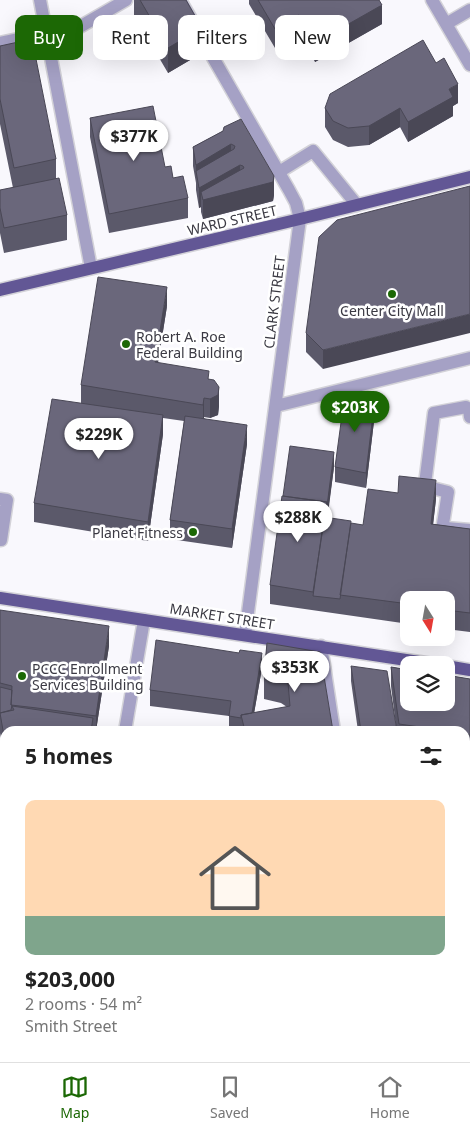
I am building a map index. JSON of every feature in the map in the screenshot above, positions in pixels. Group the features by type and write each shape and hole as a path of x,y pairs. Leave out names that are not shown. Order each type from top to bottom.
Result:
{"main road":[{"name":"WARD STREET","path":"0,290 358,205 396,200 470,177"},
{"name":"MARKET STREET","path":"0,598 400,659"},
{"path":"455,668 470,670"}],"street":[{"path":"40,0 43,15"},
{"path":"83,22 126,0"},
{"path":"432,0 470,65"},
{"name":"CLARK STREET","path":"182,1 296,203 300,219 245,635"},
{"path":"446,24 470,10"},
{"path":"0,43 15,42"},
{"path":"52,60 91,268"},
{"path":"279,172 313,151 358,205"},
{"path":"276,406 470,358"},
{"path":"470,416 469,409 466,407 434,413 425,484 428,488 448,492 444,526 446,528 470,530"},
{"path":"0,499 7,500 0,540"},
{"path":"126,726 144,620"},
{"path":"321,646 333,726"}],"building":[{"path":"140,0 186,0 195,15 178,15 178,42 168,48 168,15 149,15"},
{"path":"258,0 379,0 382,5 349,24 349,15 275,15 275,29"},
{"path":"423,40 436,63 444,58 458,84 449,89 453,97 408,122 400,108 369,126 348,128 333,121 325,108 330,94"},
{"path":"15,43 15,60 36,60 56,159 14,168 0,99 0,46"},
{"path":"153,106 165,167 171,166 173,178 183,176 188,198 109,214 90,118"},
{"path":"241,119 274,176 273,182 203,200 201,192 244,168 240,165 199,188 196,171 234,149 235,146 231,144 196,165 193,147 223,131 224,127"},
{"path":"59,178 67,215 4,228 0,208 0,190"},
{"name":"Center City Mall","path":"470,186 470,314 323,350 306,333 319,237 337,220"},
{"name":"Robert A. Roe Federal Building","path":"98,277 167,287 155,362 209,371 208,379 214,380 219,387 218,395 210,399 204,398 203,405 81,385"},
{"path":"345,393 375,398 366,473 335,467"},
{"path":"52,399 163,415 148,522 34,503"},
{"path":"185,416 247,425 232,529 170,520"},
{"path":"290,446 334,452 327,506 327,502 283,496"},
{"path":"399,476 436,480 431,524 470,529 470,613 455,611 455,591 400,591 400,603 340,595 351,523 363,525 368,489 398,493"},
{"path":"282,496 327,502 313,592 270,585"},
{"path":"324,517 351,521 340,599 313,596"},
{"path":"0,610 109,626 96,716 11,705 12,686 0,683"},
{"path":"156,640 239,653 240,650 262,653 252,713 241,715 241,718 229,716 231,701 150,690"},
{"path":"267,643 320,652 332,726 244,726 241,715 290,706 288,683 281,678 264,674"},
{"path":"351,666 387,671 396,726 360,726"},
{"path":"391,667 400,668 400,711 455,711 455,676 470,679 470,726 413,726 399,724"},
{"path":"0,687 12,690 12,705 11,710 0,713"},
{"path":"12,706 93,718 92,726 2,726 0,713 14,710"}],"place":[{"name":"Center City Mall","path":"392,294"},
{"name":"Robert A. Roe Federal Building","path":"126,344"},
{"name":"Planet Fitness","path":"193,532"},
{"name":"PCCC Enrollment Services Building","path":"22,676"}]}
